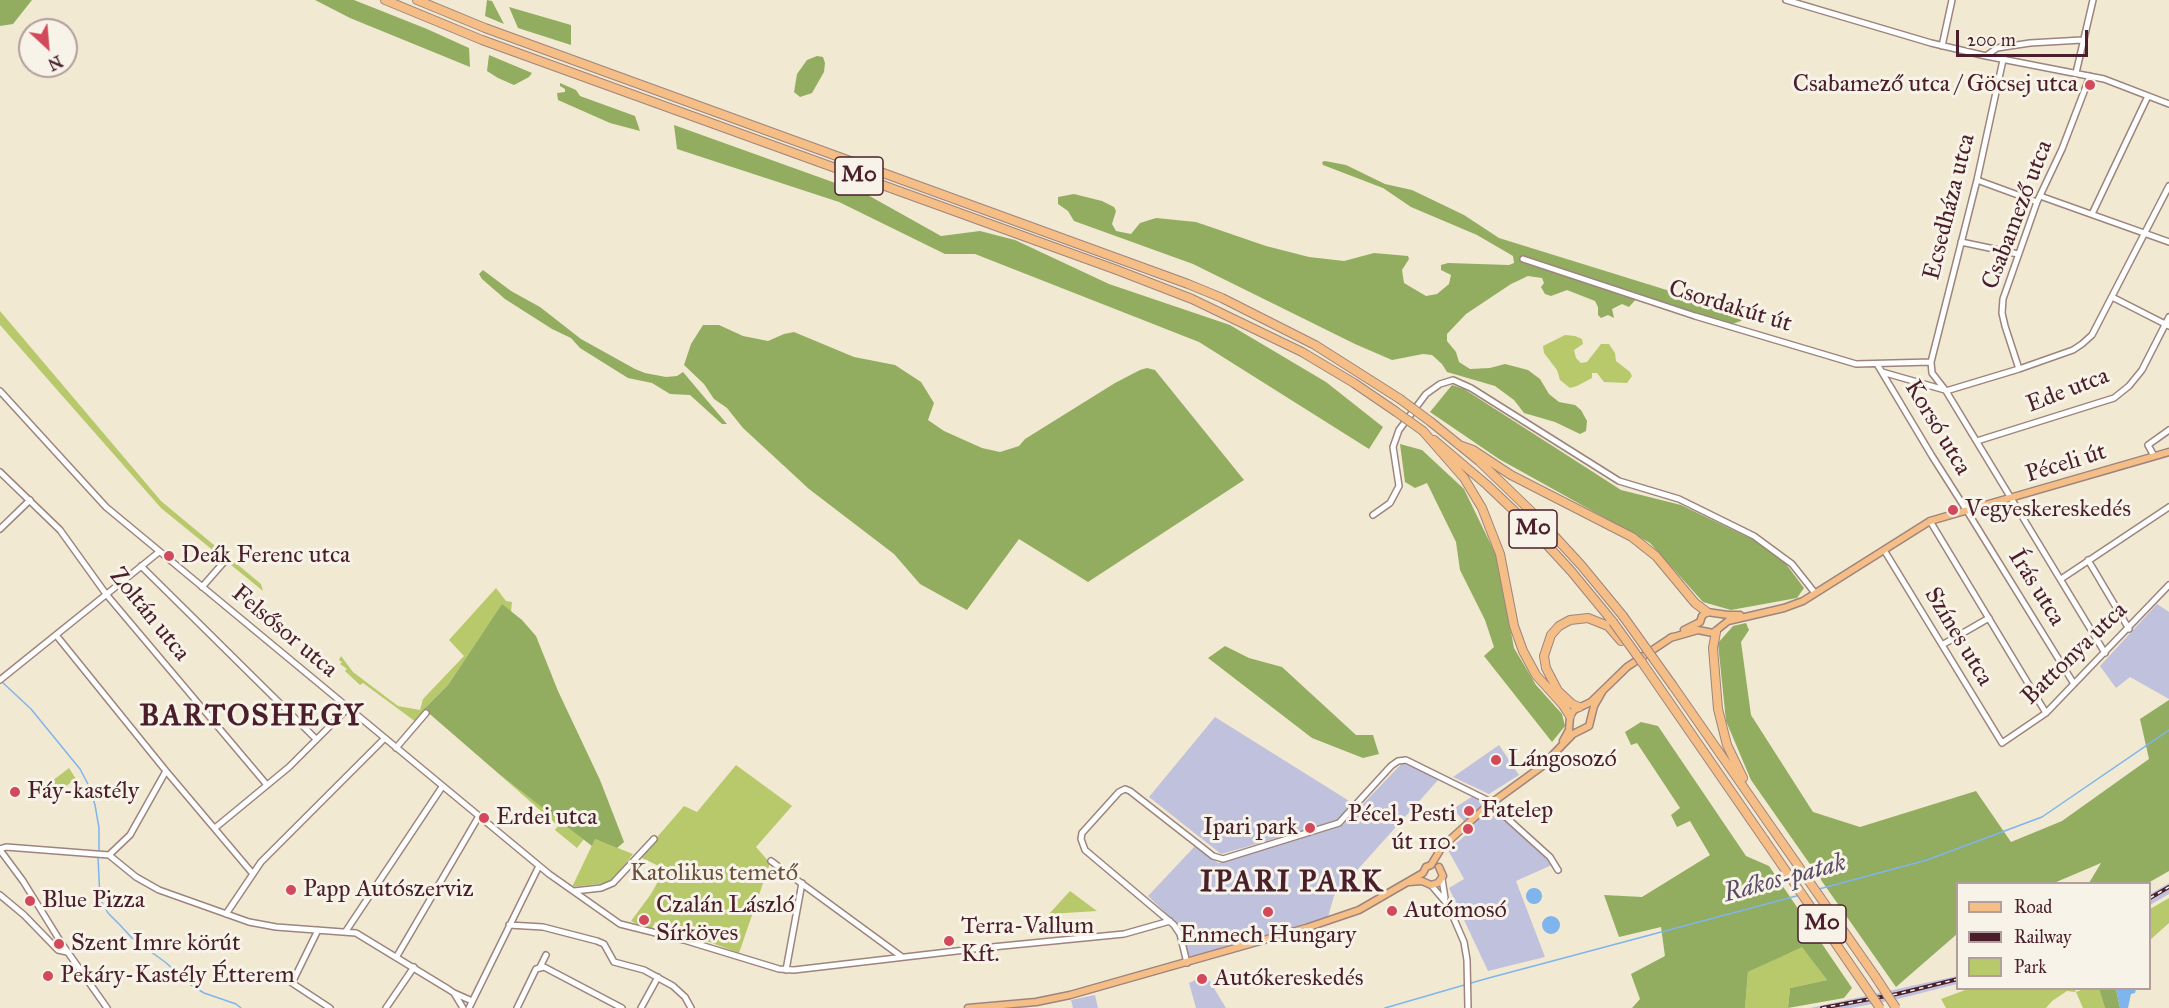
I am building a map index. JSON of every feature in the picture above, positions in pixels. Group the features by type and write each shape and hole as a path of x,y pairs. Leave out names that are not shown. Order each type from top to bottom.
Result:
{"highway":[{"name":"M0","path":"385,0 482,40 1192,299 1302,352 1354,383 1423,431 1487,484 1571,571 1613,622 1641,661 1880,1008"},
{"name":"M0","path":"417,0 485,28 1188,284 1222,298 1315,345 1400,399 1496,477 1548,528 1623,616 1758,806 1896,1008"},
{"path":"1423,431 1464,478 1482,508 1500,554 1514,626 1522,651 1536,675 1563,705 1570,719"},
{"path":"1459,445 1473,450 1512,475 1632,537 1656,556 1695,603 1707,612"},
{"path":"1580,707 1572,704 1558,691 1546,668 1544,656 1551,635 1559,626 1570,620 1588,618 1608,626 1641,661"},
{"path":"1719,629 1713,642 1722,726 1733,759 1758,806"}],"main road":[{"name":"Péceli út","path":"1753,614 1792,606 1930,521 2169,452"},
{"path":"1558,749 1569,730 1574,710 1602,692 1627,667 1670,638 1700,622 1702,616 1707,612 1728,615 1753,614"},
{"path":"1718,614 1722,619 1719,629"},
{"path":"1670,638 1704,630 1710,633 1728,621 1753,614"},
{"path":"1700,622 1704,630"},
{"path":"968,1008 1036,1002 1070,995 1343,916 1372,903 1423,873 1442,847 1491,803 1529,777 1581,729 1589,726 1602,692"},
{"path":"1580,707 1587,709 1592,715"},
{"path":"1570,719 1575,727 1581,729"},
{"path":"1400,885 1415,881 1438,883 1442,879 1439,867 1442,853 1453,838"},
{"path":"1431,865 1439,867"},
{"path":"1423,873 1428,883"}],"street":[{"path":"1786,0 1942,46 2104,79 2169,104"},
{"path":"1942,46 1953,0"},
{"path":"2076,73 2093,0"},
{"path":"1986,56 1998,48 2030,43 2082,40"},
{"name":"Ecsedháza utca","path":"1931,362 1977,180 2003,60"},
{"name":"Csabamező utca","path":"2019,369 2002,313 2004,299 2038,199 2062,149 2090,76"},
{"path":"2092,214 2148,96"},
{"path":"1977,180 2130,226 2144,234 2169,242"},
{"path":"1881,372 1946,391 2073,350 2092,335 2169,186"},
{"path":"1961,242 2018,254"},
{"name":"Csordakút út","path":"1522,259 1653,303 1856,364 1931,362"},
{"path":"2112,297 2167,325"},
{"name":"Ede utca","path":"1977,441 2114,398 2129,386 2142,370 2167,325 2169,317"},
{"path":"1931,362 1932,373 1977,441 2105,653"},
{"name":"Korsó utca","path":"1877,364 1968,511"},
{"path":"1373,515 1390,502 1399,486 1393,447 1399,430 1426,394 1440,384 1453,380 1471,388 1619,481 1679,498 1754,536 1792,564 1815,593"},
{"name":"Felsősor utca","path":"0,392 106,507 539,866 620,924 786,970"},
{"path":"2154,456 2148,445 2169,430"},
{"name":"Zoltán utca","path":"0,472 60,530 106,594 267,785"},
{"path":"0,529 30,500"},
{"path":"2061,579 2169,507"},
{"name":"Írás utca","path":"1968,511 2074,684"},
{"path":"1930,521 2046,713"},
{"name":"Színes utca","path":"1884,550 2002,743"},
{"path":"0,680 159,552"},
{"path":"2088,560 2129,629"},
{"path":"202,587 224,562"},
{"path":"141,566 316,739"},
{"name":"Battonya utca","path":"2002,743 2046,713 2169,585"},
{"path":"1942,645 1989,618"},
{"path":"56,635 165,771 252,874"},
{"path":"215,828 289,767 348,708"},
{"path":"396,748 426,713"},
{"path":"226,914 261,862 384,739"},
{"path":"1187,963 1180,934 1170,921 1085,850 1081,839 1082,833 1119,792 1125,789 1213,856 1223,860 1340,823 1391,766 1406,760 1491,803 1550,857 1558,870"},
{"path":"109,855 130,835 165,771"},
{"path":"346,931 442,787"},
{"path":"397,957 478,816"},
{"path":"574,891 602,888 613,883 654,839"},
{"path":"107,1008 65,952 23,881 0,849 6,847 109,855 136,877 159,890 226,914 264,925 346,931 363,936 454,993 472,1001"},
{"path":"771,861 902,957"},
{"path":"469,1008 539,866"},
{"path":"1442,879 1448,905 1464,942 1468,974 1468,1008"},
{"path":"802,883 786,970 1124,934 1170,921"},
{"path":"1428,883 1448,905"},
{"path":"0,895 24,915 58,950 65,952"},
{"path":"509,925 543,927 597,941 607,948 614,962 644,970 680,991 691,1008"},
{"path":"318,930 292,983 330,1008"},
{"path":"517,1008 536,969 540,967 546,955"},
{"path":"386,1008 414,967"},
{"path":"540,967 622,1008"},
{"path":"641,1008 658,977"},
{"path":"454,993 463,1008"}],"shaded area":[{"path":"2157,604 2169,612 2169,699 2130,677 2116,688 2100,666"},
{"path":"1215,717 1354,804 1344,816 1335,822 1221,854 1149,797"},
{"path":"1499,745 1519,775 1489,794 1453,777"},
{"path":"1406,759 1439,779 1334,896 1328,917 1189,958 1179,926 1148,896 1196,845 1218,863 1343,825"},
{"path":"1473,796 1482,800 1554,864 1516,881 1545,957 1488,971 1449,888 1464,879 1448,850 1472,830 1453,809"},
{"path":"2169,883 2169,894 2151,904 2151,893"},
{"path":"1206,975 1226,1008 1196,1008 1189,983"},
{"path":"1956,976 1956,984 1898,999 1851,1008 1810,1008"},
{"path":"1095,995 1098,1008 1073,1008 1071,1000"}],"green space":[{"path":"0,0 32,0 13,24 0,26"},
{"path":"315,0 354,0 427,29 469,48 470,67 350,18"},
{"path":"487,0 492,1 504,24 485,16"},
{"path":"509,7 571,25 571,45 518,28"},
{"path":"489,55 532,73 514,85 487,71"},
{"path":"817,56 823,57 824,72 812,93 800,97 794,92 797,74 807,60"},
{"path":"560,83 576,90 580,96 635,116 640,131 610,123 558,100 557,93 565,92"},
{"path":"674,125 866,194 941,236 980,231 1015,240 1109,284 1230,325 1326,382 1383,427 1369,449 1199,342 975,254 945,254 839,202 677,149"},
{"path":"1322,162 1346,165 1385,184 1412,190 1464,215 1499,238 1686,296 1739,314 1743,318 1732,324 1638,297 1629,307 1622,304 1612,309 1614,318 1608,315 1601,318 1598,315 1595,301 1567,290 1551,296 1545,294 1541,287 1544,283 1542,278 1528,276 1511,284 1466,314 1447,334 1447,341 1456,352 1459,362 1470,369 1490,368 1505,364 1528,370 1540,379 1549,394 1559,402 1575,405 1587,421 1586,431 1580,434 1555,422 1524,413 1514,400 1495,386 1447,372 1432,355 1423,354 1392,360 1193,264 1074,221 1068,211 1058,204 1058,197 1074,194 1102,201 1114,207 1116,211 1112,224 1116,231 1131,234 1140,223 1156,218 1196,222 1266,246 1309,257 1344,261 1374,253 1408,256 1409,259 1402,270 1404,283 1426,296 1437,294 1449,284 1451,275 1441,270 1441,265 1448,263 1509,265 1514,263 1513,256 1477,235 1411,207 1383,188 1323,165"},
{"path":"483,270 511,291 540,307 581,339 635,369 666,377 677,376 683,372 727,424 722,424 690,395 670,394 652,383 628,378 580,348 571,338 552,329 505,299 482,279 479,274"},
{"path":"0,311 161,501 261,584 263,591 161,508 0,325"},
{"path":"703,325 719,325 743,336 768,341 794,332 854,357 895,365 921,382 934,403 928,420 944,431 982,448 1000,452 1019,446 1025,439 1115,383 1140,370 1147,368 1155,370 1244,480 1088,582 1019,539 967,610 920,584 894,554 809,489 743,428 727,408 714,399 704,384 684,365 691,344"},
{"path":"1565,335 1582,339 1583,344 1574,350 1576,358 1581,363 1587,362 1601,344 1609,344 1615,353 1616,361 1632,376 1627,383 1604,382 1597,373 1592,373 1592,378 1570,388 1560,380 1557,370 1544,353 1543,346"},
{"path":"1452,385 1464,389 1621,490 1681,505 1758,542 1786,564 1804,588 1797,598 1731,610 1703,602 1650,543 1499,459 1430,412"},
{"path":"1400,444 1422,450 1464,489 1497,557 1514,648 1536,685 1562,714 1565,726 1552,742 1484,656 1494,647 1485,620 1460,570 1456,542 1427,483 1415,488 1405,482"},
{"path":"496,588 506,601 512,602 511,612 502,605 448,685 425,708 430,713 420,725 363,683 360,685 340,664 341,656 353,672 398,706 420,710 423,699 464,656 449,640"},
{"path":"502,604 522,620 536,636 558,691 600,780 624,842 617,848 595,839 592,846 499,774 424,709 448,685"},
{"path":"1746,623 1749,630 1741,642 1751,715 1813,812 1860,827 1976,791 2011,842 2062,821 2149,759 2140,719 2169,700 2169,871 2150,882 2090,882 2101,863 2056,882 1956,882 1956,935 1896,987 1751,780 1726,721 1718,643 1733,626"},
{"path":"1225,646 1249,658 1282,667 1356,735 1373,735 1379,754 1363,758 1312,738 1208,658"},
{"path":"1641,722 1658,726 1746,856 1769,866 1852,988 1844,998 1788,1008 1790,988 1827,980 1802,947 1748,972 1745,1008 1632,1008 1640,999 1631,974 1665,956 1661,927 1619,937 1604,895 1642,897 1710,855 1690,821 1677,827 1671,815 1680,808 1637,743 1631,745 1625,732"},
{"name":"Katolikus temető","path":"736,765 792,806 756,847 770,863 739,953 655,922 651,931 631,921 651,894 665,869 640,857 684,806 697,812"},
{"path":"69,768 76,779 59,791 52,781"},
{"path":"499,774 584,839 577,848 555,830 558,826"},
{"path":"595,839 633,854 616,876 607,883 572,887"},
{"path":"1070,891 1097,911 1049,914"},
{"path":"2169,898 2169,923 2151,939 2151,908"},
{"path":"1802,946 1827,980 1790,988 1788,1008 1745,1008 1748,972"},
{"path":"1965,990 2075,990 2076,992 2067,991 2046,1008 1946,1008 1941,999"},
{"path":"2099,990 2105,1008 2083,1008 2076,992"},
{"path":"2099,990 2116,990 2120,1008 2105,1008"}],"water":[{"path":"1534,888 1542,896 1534,904 1526,896"},
{"path":"1547,916 1555,916 1560,921 1558,932 1547,934 1542,929 1542,921"},
{"path":"2116,990 2136,990 2135,993 2131,994 2128,1008 2120,1008"}],"waterway":[{"path":"1,681 31,709 80,769 95,805 99,828 99,852"},
{"name":"Rákos-patak","path":"1819,889 1927,860 2042,817 2169,730"},
{"path":"98,857 100,899 108,913 132,938 191,985 204,993 236,1004 241,1008"},
{"name":"Rákos-patak","path":"1385,1008 1800,895"}],"railway":[{"path":"2151,897 2169,887"},
{"path":"1822,1008 1897,994 1956,979"}],"place":[{"name":"Csabamező utca / Göcsej utca","path":"2090,85"},
{"name":"Vegyeskereskedés","path":"1953,510"},
{"name":"Deák Ferenc utca","path":"169,556"},
{"name":"Lángosozó","path":"1496,760"},
{"name":"Fáy-kastély","path":"15,792"},
{"name":"Fatelep","path":"1469,811"},
{"name":"Erdei utca","path":"484,818"},
{"name":"Ipari park","path":"1310,828"},
{"name":"Pécel, Pesti út 110.","path":"1468,829"},
{"name":"Papp Autószerviz","path":"291,890"},
{"name":"Blue Pizza","path":"30,901"},
{"name":"Autómosó","path":"1392,911"},
{"name":"Enmech Hungary","path":"1268,912"},
{"name":"Czalán László Sírköves","path":"644,920"},
{"name":"Terra-Vallum Kft.","path":"949,941"},
{"name":"Szent Imre körút","path":"59,944"},
{"name":"Pekáry-Kastély Étterem","path":"48,976"},
{"name":"Autókereskedés","path":"1202,979"}],"district":[{"name":"BARTOSHEGY","path":"252,718"},
{"name":"IPARI PARK","path":"1292,884"}]}
